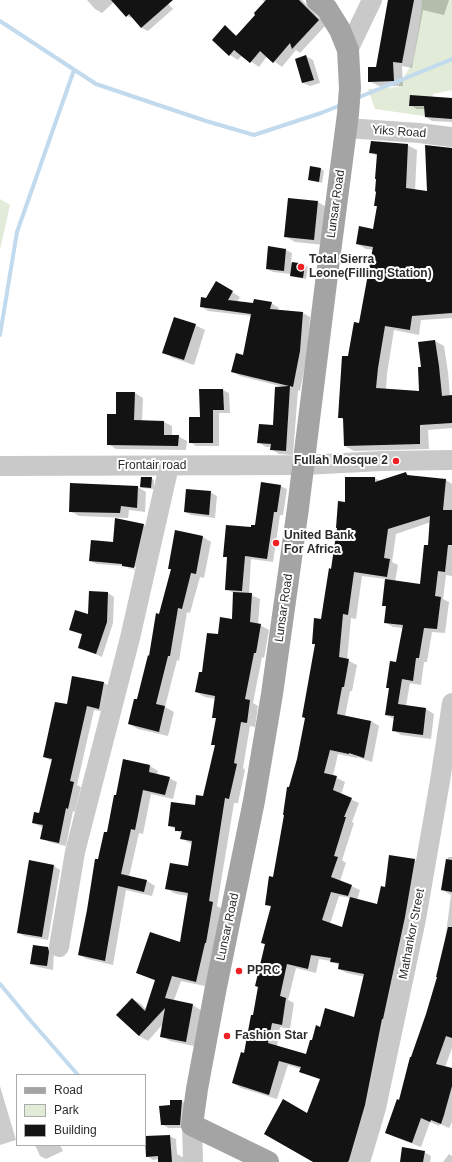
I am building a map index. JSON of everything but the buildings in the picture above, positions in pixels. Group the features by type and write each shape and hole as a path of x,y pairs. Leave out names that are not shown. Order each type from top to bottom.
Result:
{"main road":[{"name":"Lunsar Road","path":"192,1125 197,1089 215,992 254,801 272,694 304,465 347,121 350,88 348,50 340,30 327,9 317,0"},
{"path":"192,1125 268,1162"}],"street":[{"path":"348,50 372,0"},
{"name":"Yiks Road","path":"347,121 452,137"},
{"name":"Frontair road","path":"0,466 304,465 382,461 452,460"},
{"path":"59,947 75,852 130,638 169,466"},
{"name":"Mathankor Street","path":"360,1162 376,1108 416,919 452,703"},
{"path":"192,1125 192,1162"}],"green space":[{"path":"422,0 452,0 452,90 433,94 431,117 375,109 368,89 398,87 413,62"},
{"path":"0,199 10,205 0,250"}],"waterway":[{"path":"0,21 96,84 206,121 254,135 341,105"},
{"path":"357,98 452,59"},
{"path":"0,335 17,232 74,70"},
{"path":"0,984 77,1074"}],"place":[{"name":"Total Sierra Leone(Filling Station)","path":"301,267"},
{"name":"Fullah Mosque 2","path":"396,461"},
{"name":"United Bank For Africa","path":"276,543"},
{"name":"PPRC","path":"239,971"},
{"name":"Fashion Star","path":"227,1036"}]}
